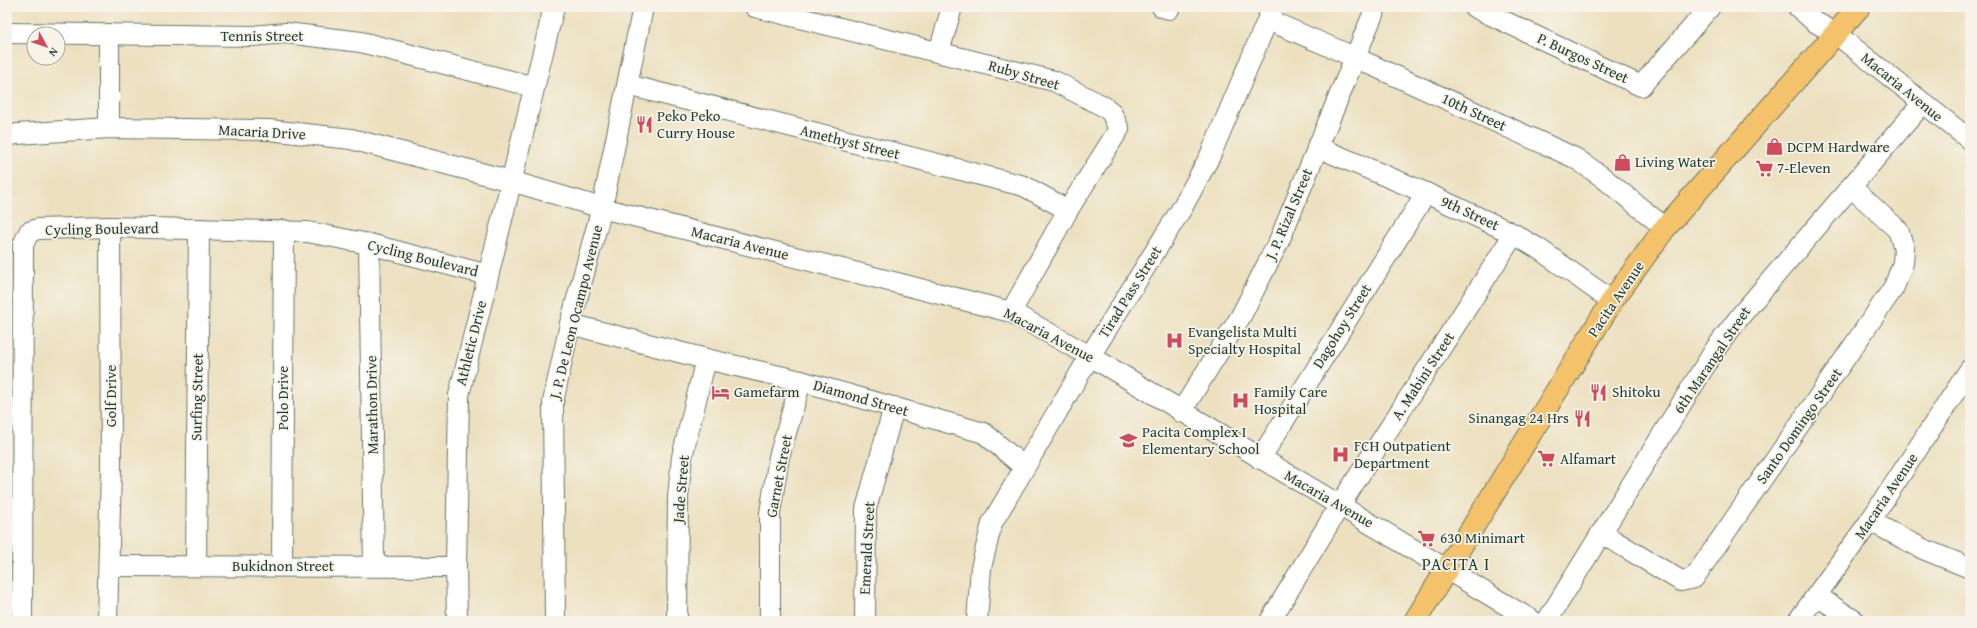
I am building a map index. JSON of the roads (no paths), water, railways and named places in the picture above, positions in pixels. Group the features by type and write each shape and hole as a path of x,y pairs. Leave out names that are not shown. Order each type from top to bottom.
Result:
{"main road":[{"name":"Pacita Avenue","path":"1415,621 1446,568 1612,301 1666,228 1859,7"}],"street":[{"name":"Athletic Drive","path":"457,621 456,567 459,395 554,7"},
{"name":"J. P. De Leon Ocampo Avenue","path":"554,621 553,402 570,324 602,208 643,7"},
{"name":"Ruby Street","path":"755,7 1054,81 1103,106 1111,112 1119,129 1068,210 1011,312"},
{"path":"939,52 952,7"},
{"name":"J. P. Rizal Street","path":"1181,412 1244,309 1279,241 1376,7"},
{"name":"P. Burgos Street","path":"1474,7 1641,86 1703,9"},
{"name":"Macaria Avenue","path":"1798,7 1815,22 1835,33 1922,104 1970,140"},
{"name":"10th Street","path":"1270,14 1354,57 1575,158 1601,176 1666,228"},
{"name":"Tirad Pass Street","path":"977,621 980,568 992,523 1090,356 1182,208 1210,156 1270,14"},
{"name":"Tennis Street","path":"7,33 252,36 286,33 361,42 534,87"},
{"path":"109,34 109,128"},
{"name":"Amethyst Street","path":"628,85 1024,186 1068,210"},
{"name":"6th Marangal Street","path":"1547,621 1716,348 1741,315 1922,104"},
{"name":"Macaria Drive","path":"7,136 17,134 109,128 269,130 344,138 386,147 511,181"},
{"name":"9th Street","path":"1317,147 1426,192 1514,234 1539,249 1612,301"},
{"name":"Macaria Avenue","path":"511,181 602,208 1011,312 1090,356 1181,412 1340,505 1533,621"},
{"name":"Santo Domingo Street","path":"1601,533 1681,581 1694,578 1894,287 1903,263 1904,248 1898,230 1852,187"},
{"name":"Dagohoy Street","path":"1260,459 1426,192"},
{"name":"Cycling Boulevard","path":"22,621 15,462 23,245 29,232 38,229 110,227 284,230 308,232 369,244 488,275"},
{"name":"Golf Drive","path":"107,621 110,566 111,469 110,227"},
{"name":"Surfing Street","path":"196,566 199,228"},
{"name":"Polo Drive","path":"282,566 284,230"},
{"name":"A. Mabini Street","path":"1270,621 1340,505 1514,234"},
{"name":"Marathon Drive","path":"369,244 374,566"},
{"name":"Diamond Street","path":"570,324 801,382 984,433 1024,467"},
{"name":"Jade Street","path":"676,621 678,497 682,457 706,359"},
{"name":"Macaria Avenue","path":"1798,621 1870,521 1970,369"},
{"name":"Garnet Street","path":"770,621 770,513 779,456 801,382"},
{"name":"Emerald Street","path":"865,621 866,509 894,407"},
{"path":"1870,521 1923,549 1970,568"},
{"name":"Bukidnon Street","path":"110,566 456,567"},
{"path":"1817,596 1855,621"}],"place":[{"name":"Peko Peko Curry House","path":"644,125"},
{"name":"DCPM Hardware","path":"1774,147"},
{"name":"Living Water","path":"1622,162"},
{"name":"7-Eleven","path":"1764,168"},
{"name":"Evangelista Multi Specialty Hospital","path":"1175,341"},
{"name":"Gamefarm","path":"721,392"},
{"name":"Shitoku","path":"1599,392"},
{"name":"Family Care Hospital","path":"1241,401"},
{"name":"Sinangag 24 Hrs","path":"1582,418"},
{"name":"Pacita Complex Ⅰ Elementary School","path":"1129,441"},
{"name":"FCH Outpatient Department","path":"1341,455"},
{"name":"Alfamart","path":"1547,459"},
{"name":"630 Minimart","path":"1427,538"}],"district":[{"name":"PACITA I","path":"1456,564"}]}
